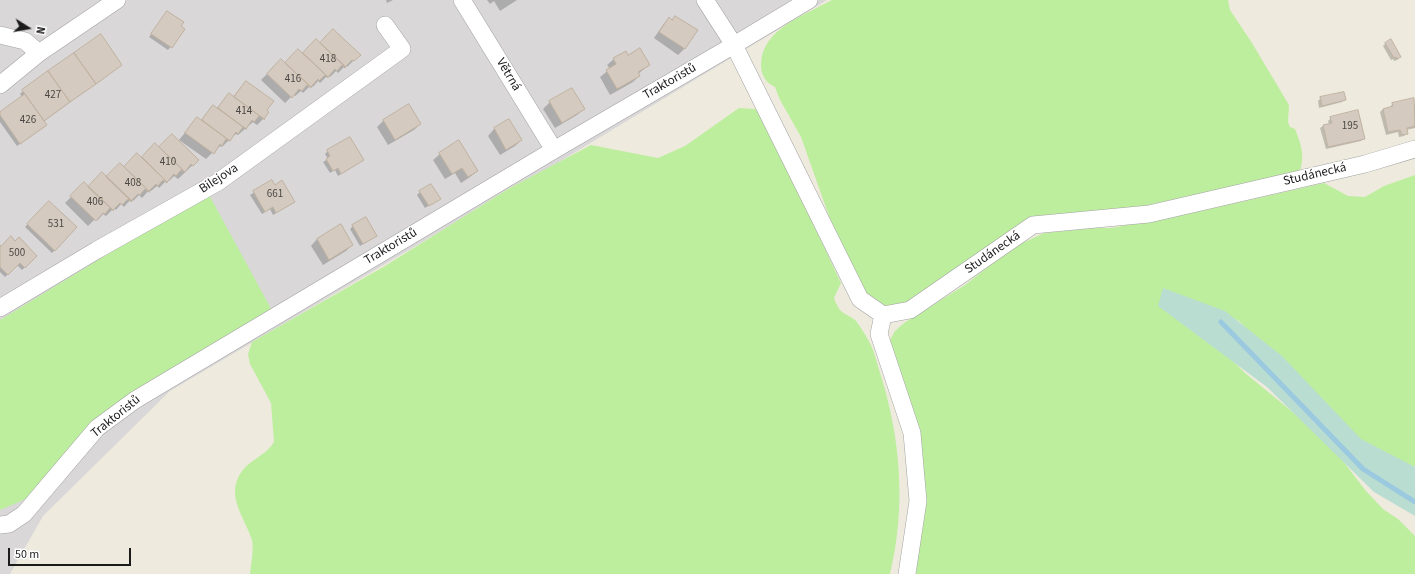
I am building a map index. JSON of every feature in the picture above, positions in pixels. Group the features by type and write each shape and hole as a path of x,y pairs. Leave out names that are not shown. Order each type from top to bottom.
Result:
{"street":[{"path":"0,85 39,54 117,0"},
{"name":"Větrná","path":"462,0 554,150"},
{"path":"705,0 734,45 860,299 883,315 880,334 912,433 917,486 918,501 907,574"},
{"name":"Traktoristů","path":"0,525 9,524 24,514 97,428 134,400 809,0"},
{"name":"Bilejova","path":"0,308 97,250 218,182 402,49 385,25"},
{"path":"0,35 25,41 39,54"},
{"name":"Studánecká","path":"883,315 910,310 1033,225 1149,214 1365,164 1415,149"}],"shaded area":[{"path":"0,0 827,0 554,165 508,189 441,231 170,391 43,516 10,574 0,574"},
{"path":"1163,288 1225,311 1282,356 1361,439 1415,467 1415,516 1374,492 1267,387 1158,306"}],"green space":[{"path":"832,0 1228,0 1230,10 1252,43 1289,105 1288,122 1290,127 1295,129 1302,150 1300,171 1117,212 1042,219 907,304 895,307 883,305 871,300 861,284 830,219 801,137 780,100 775,87 767,81 761,69 763,52 768,42 776,33 786,25"},
{"path":"739,108 755,109 762,114 841,283 834,298 836,303 844,314 856,321 874,353 888,400 897,450 899,475 898,525 890,574 250,574 253,543 238,507 235,491 236,483 243,469 271,447 274,442 271,403 250,364 248,354 252,342 385,266 508,189 591,145 658,158 685,146"},
{"path":"1415,175 1415,466 1397,466 1376,461 1239,321 1199,302 1210,338 1245,373 1311,427 1336,452 1366,491 1383,509 1398,519 1415,536 1415,574 909,574 921,493 890,340 895,331 904,323 965,285 1012,248 1044,233 1094,228 1111,228 1201,211 1324,183 1348,196 1365,197 1384,186"},
{"path":"208,193 275,316 92,428 35,495 0,510 0,320"}],"building":[{"path":"167,11 184,22 181,26 185,29 172,48 151,34"},
{"path":"675,16 698,30 685,49 659,32 669,17 672,20"},
{"path":"333,29 361,55 354,61 352,60 345,67 320,43"},
{"path":"101,34 122,65 96,84 74,53"},
{"path":"316,39 346,67 345,68 342,65 337,71 335,69 328,77 303,53"},
{"path":"1391,39 1401,57 1397,59 1396,57 1394,58 1385,43"},
{"path":"640,48 650,65 638,72 640,76 617,89 606,70 616,64 613,58 626,51 628,55"},
{"path":"298,49 328,77 328,78 325,75 319,81 318,79 311,87 285,63"},
{"path":"74,53 96,84 70,102 48,71"},
{"path":"281,59 311,88 307,85 302,91 299,89 292,98 267,74"},
{"path":"48,71 70,102 44,121 22,90"},
{"path":"246,81 274,101 267,110 269,112 264,119 234,97"},
{"path":"572,88 585,109 562,123 549,101"},
{"path":"1344,92 1346,100 1322,106 1320,97"},
{"path":"229,93 265,120 259,116 254,122 252,120 246,129 218,108"},
{"path":"25,94 47,125 20,144 0,115 0,112"},
{"path":"1414,98 1415,126 1407,128 1408,134 1402,135 1400,130 1388,132 1383,109 1393,106 1392,103"},
{"path":"409,104 421,124 395,140 383,120"},
{"path":"213,105 244,127 238,134 236,132 230,141 202,120"},
{"path":"1358,110 1365,139 1328,147 1323,125 1332,123 1330,117"},
{"path":"197,117 230,141 226,139 222,146 220,144 214,154 185,133"},
{"path":"509,119 522,140 506,150 494,128"},
{"path":"172,134 199,160 193,166 191,164 185,172 159,147"},
{"path":"350,137 364,160 341,174 338,168 333,171 326,159 330,156 327,150"},
{"path":"459,140 478,171 468,177 462,168 452,174 439,153"},
{"path":"155,143 185,172 181,170 176,176 174,174 167,182 142,157"},
{"path":"137,153 167,183 163,180 158,186 156,184 149,191 124,167"},
{"path":"120,163 150,192 145,189 140,195 138,194 131,201 106,177"},
{"path":"102,172 132,201 131,202 128,199 122,205 120,203 113,210 88,187"},
{"path":"272,180 275,185 282,180 295,202 276,213 273,207 265,212 253,191"},
{"path":"84,182 114,211 110,208 96,221 70,196"},
{"path":"431,184 441,199 429,206 419,191"},
{"path":"49,201 77,227 55,251 27,224"},
{"path":"366,217 377,236 363,244 352,225"},
{"path":"341,224 353,245 329,260 317,239"},
{"path":"11,236 15,241 19,237 37,256 25,268 20,263 8,275 0,267 0,245 1,246"}],"waterway":[{"path":"1221,322 1363,469 1415,502"}]}
